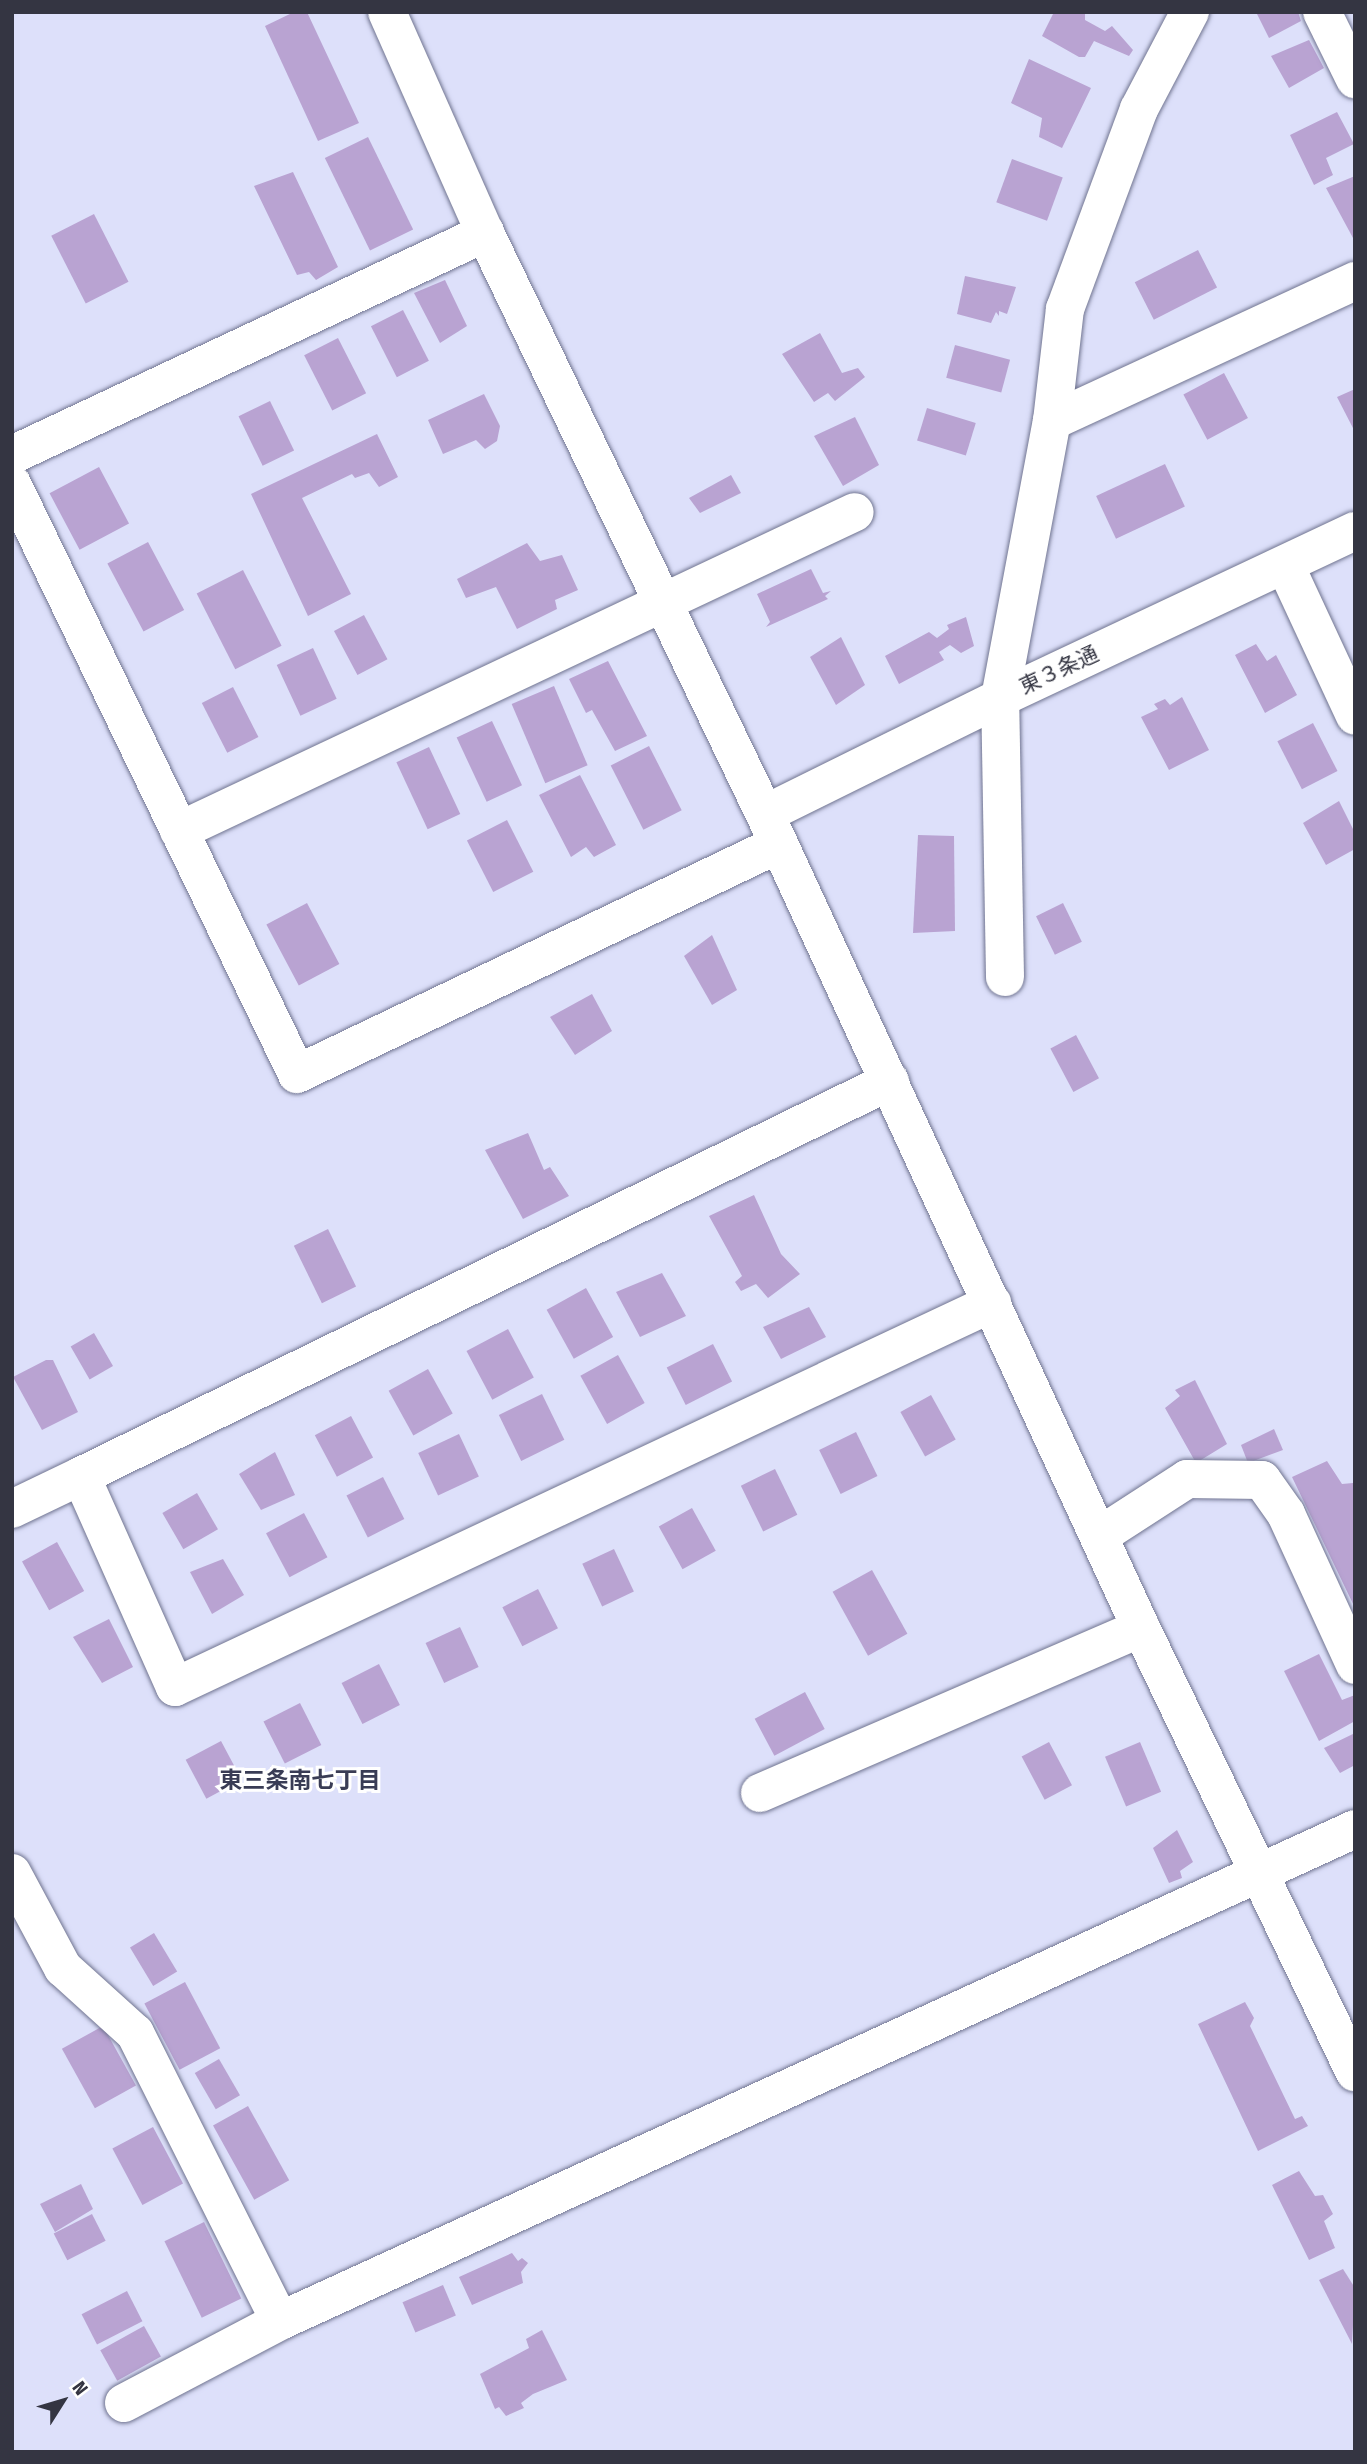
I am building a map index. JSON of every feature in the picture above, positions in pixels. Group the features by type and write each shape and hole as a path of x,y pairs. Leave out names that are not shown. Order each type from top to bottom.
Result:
{"street":[{"path":"387,12 485,233 772,829 1141,1628 1355,2072"},
{"path":"1005,977 1000,698 1052,421 1065,309 1139,110 1190,12"},
{"path":"1322,12 1355,79"},
{"path":"12,455 485,233"},
{"path":"1052,421 1355,281"},
{"path":"12,484 179,831 662,600 855,512"},
{"name":"東３条通","path":"179,831 297,1074 772,829 1000,698 1355,531"},
{"path":"1285,565 1355,716"},
{"path":"12,1509 890,1082"},
{"path":"81,1476 175,1687 992,1303"},
{"path":"1099,1536 1187,1479 1262,1480 1286,1514 1355,1665"},
{"path":"761,1793 1141,1628"},
{"path":"124,2403 280,2320 1355,1829"},
{"path":"12,1873 62,1968 135,2033 280,2320"}],"building":[{"path":"294,12 307,12 359,123 318,141 265,26"},
{"path":"1054,12 1085,12 1085,20 1105,31 1112,26 1133,50 1129,56 1094,41 1085,57 1079,57 1042,36"},
{"path":"1256,12 1298,12 1301,21 1269,38"},
{"path":"1309,40 1324,68 1289,88 1271,56"},
{"path":"1029,59 1091,88 1062,148 1039,137 1042,118 1011,103"},
{"path":"1337,112 1354,144 1326,158 1333,175 1314,185 1290,135"},
{"path":"368,137 413,230 370,251 325,158"},
{"path":"1012,159 1063,177 1047,221 996,202"},
{"path":"293,172 338,267 316,280 309,272 297,275 254,186"},
{"path":"1355,176 1355,237 1353,238 1326,188"},
{"path":"94,214 129,282 86,304 51,236"},
{"path":"1198,250 1217,287 1154,320 1135,282"},
{"path":"965,276 1016,287 1007,314 999,311 999,316 996,312 991,323 957,314"},
{"path":"445,280 467,326 440,343 414,293"},
{"path":"403,310 429,361 397,377 371,326"},
{"path":"820,333 842,373 858,368 865,377 835,401 828,393 814,402 782,354"},
{"path":"338,338 366,393 332,410 304,355"},
{"path":"955,345 1010,360 1001,393 946,378"},
{"path":"1224,373 1248,418 1207,440 1183,395"},
{"path":"1355,389 1355,432 1337,397"},
{"path":"484,394 500,426 497,441 485,449 476,440 443,454 428,420"},
{"path":"270,401 294,450 263,466 239,416"},
{"path":"927,408 976,423 966,455 917,441"},
{"path":"855,417 879,465 843,486 814,436"},
{"path":"377,434 398,477 379,487 369,473 355,478 352,474 302,498 351,594 308,616 251,494"},
{"path":"1165,464 1185,507 1116,539 1096,496"},
{"path":"99,467 129,524 80,550 50,493"},
{"path":"731,475 741,493 700,513 689,498"},
{"path":"148,542 184,610 144,632 107,564"},
{"path":"527,543 540,561 562,555 578,590 555,600 557,609 517,629 496,587 466,598 457,579"},
{"path":"811,569 823,593 831,591 825,596 828,599 766,627 770,622 757,594"},
{"path":"243,570 282,646 235,669 197,594"},
{"path":"364,615 387,659 357,675 334,631"},
{"path":"966,617 974,646 961,653 950,645 939,652 944,660 899,684 885,656 929,632 937,638 949,629 947,625"},
{"path":"841,637 865,685 836,705 810,657"},
{"path":"1256,644 1267,661 1276,655 1297,695 1265,713 1235,655"},
{"path":"313,648 337,699 300,716 277,665"},
{"path":"608,661 647,736 615,751 592,710 586,713 569,679"},
{"path":"554,686 588,765 545,783 512,704"},
{"path":"233,687 258,737 227,753 202,703"},
{"path":"1182,697 1209,750 1169,770 1141,717 1158,709 1154,704 1165,699 1170,705"},
{"path":"492,721 522,785 487,802 457,737"},
{"path":"1313,723 1338,771 1302,789 1277,741"},
{"path":"649,746 682,810 643,830 611,766"},
{"path":"429,747 460,814 428,829 396,762"},
{"path":"580,775 616,845 594,857 586,847 571,857 539,795"},
{"path":"1339,801 1355,833 1355,849 1326,865 1303,823"},
{"path":"507,820 533,872 493,892 467,840"},
{"path":"918,835 954,836 955,931 913,933"},
{"path":"307,903 339,964 299,986 266,925"},
{"path":"1063,903 1082,942 1055,955 1036,916"},
{"path":"712,935 737,990 712,1005 684,956"},
{"path":"592,994 612,1031 575,1055 550,1017"},
{"path":"1076,1035 1099,1078 1073,1092 1050,1049"},
{"path":"528,1133 544,1170 550,1167 569,1196 523,1219 485,1150"},
{"path":"754,1195 781,1254 800,1274 768,1298 756,1284 741,1291 735,1282 742,1276 709,1216"},
{"path":"328,1229 356,1287 322,1303 294,1246"},
{"path":"662,1273 686,1316 640,1337 616,1292"},
{"path":"586,1288 613,1337 574,1359 547,1310"},
{"path":"809,1307 826,1337 781,1359 763,1327"},
{"path":"508,1329 534,1378 492,1400 467,1351"},
{"path":"94,1333 113,1366 90,1379 71,1346"},
{"path":"713,1344 732,1381 686,1405 667,1368"},
{"path":"618,1355 645,1403 607,1424 580,1376"},
{"path":"46,1360 53,1360 78,1412 42,1430 13,1377"},
{"path":"428,1369 453,1414 413,1435 389,1391"},
{"path":"1195,1380 1227,1444 1196,1463 1165,1408 1180,1396 1175,1390"},
{"path":"542,1394 564,1440 521,1461 499,1415"},
{"path":"931,1395 956,1440 925,1457 900,1412"},
{"path":"351,1416 373,1457 337,1477 315,1435"},
{"path":"1274,1429 1283,1450 1248,1463 1241,1445"},
{"path":"856,1432 877,1476 841,1494 819,1450"},
{"path":"459,1434 479,1477 438,1496 418,1453"},
{"path":"275,1452 295,1495 261,1510 239,1474"},
{"path":"1327,1461 1342,1484 1353,1483 1355,1487 1355,1608 1292,1477"},
{"path":"775,1469 797,1515 763,1531 741,1486"},
{"path":"383,1477 404,1519 368,1537 346,1496"},
{"path":"197,1493 218,1529 183,1549 162,1513"},
{"path":"692,1508 716,1551 683,1569 659,1526"},
{"path":"304,1513 327,1557 290,1577 266,1533"},
{"path":"57,1542 84,1591 49,1610 22,1561"},
{"path":"614,1549 634,1592 602,1606 582,1564"},
{"path":"223,1559 244,1595 212,1614 190,1572"},
{"path":"872,1570 907,1634 868,1656 833,1592"},
{"path":"538,1589 558,1628 522,1646 502,1607"},
{"path":"109,1619 133,1667 102,1683 73,1637"},
{"path":"460,1627 479,1667 444,1683 426,1643"},
{"path":"1319,1654 1342,1700 1355,1695 1355,1721 1319,1741 1284,1671"},
{"path":"379,1664 400,1705 362,1724 342,1683"},
{"path":"805,1692 825,1729 774,1756 755,1719"},
{"path":"300,1703 321,1745 285,1763 263,1722"},
{"path":"1355,1733 1355,1765 1340,1773 1324,1748"},
{"path":"221,1741 242,1780 206,1799 186,1760"},
{"path":"1049,1742 1072,1785 1045,1800 1022,1757"},
{"path":"1140,1742 1161,1792 1126,1807 1105,1757"},
{"path":"1177,1830 1193,1862 1180,1871 1182,1878 1169,1883 1153,1848"},
{"path":"154,1933 177,1972 153,1986 130,1947"},
{"path":"185,1982 220,2048 180,2070 144,2004"},
{"path":"1245,2002 1254,2018 1250,2026 1295,2119 1302,2116 1308,2126 1258,2151 1198,2024"},
{"path":"103,2026 136,2085 95,2108 62,2049"},
{"path":"219,2059 240,2095 216,2109 195,2073"},
{"path":"248,2106 289,2180 254,2200 213,2125"},
{"path":"153,2127 183,2184 142,2205 112,2149"},
{"path":"1299,2171 1315,2196 1323,2195 1333,2214 1324,2221 1335,2248 1309,2260 1272,2185"},
{"path":"81,2184 93,2209 55,2232 40,2204"},
{"path":"92,2214 106,2241 67,2260 54,2234"},
{"path":"204,2222 241,2298 202,2318 164,2241"},
{"path":"512,2253 518,2261 522,2258 528,2263 521,2272 523,2283 472,2305 459,2277"},
{"path":"1343,2269 1355,2288 1352,2344 1319,2280"},
{"path":"443,2285 456,2315 415,2333 402,2302"},
{"path":"127,2291 142,2321 97,2344 82,2314"},
{"path":"144,2326 161,2357 117,2381 100,2350"},
{"path":"542,2330 567,2380 533,2394 521,2403 524,2408 506,2416 499,2407 495,2409 480,2374 529,2348 526,2339"}],"district":[{"name":"東三条南七丁目","path":"300,1780"}]}
